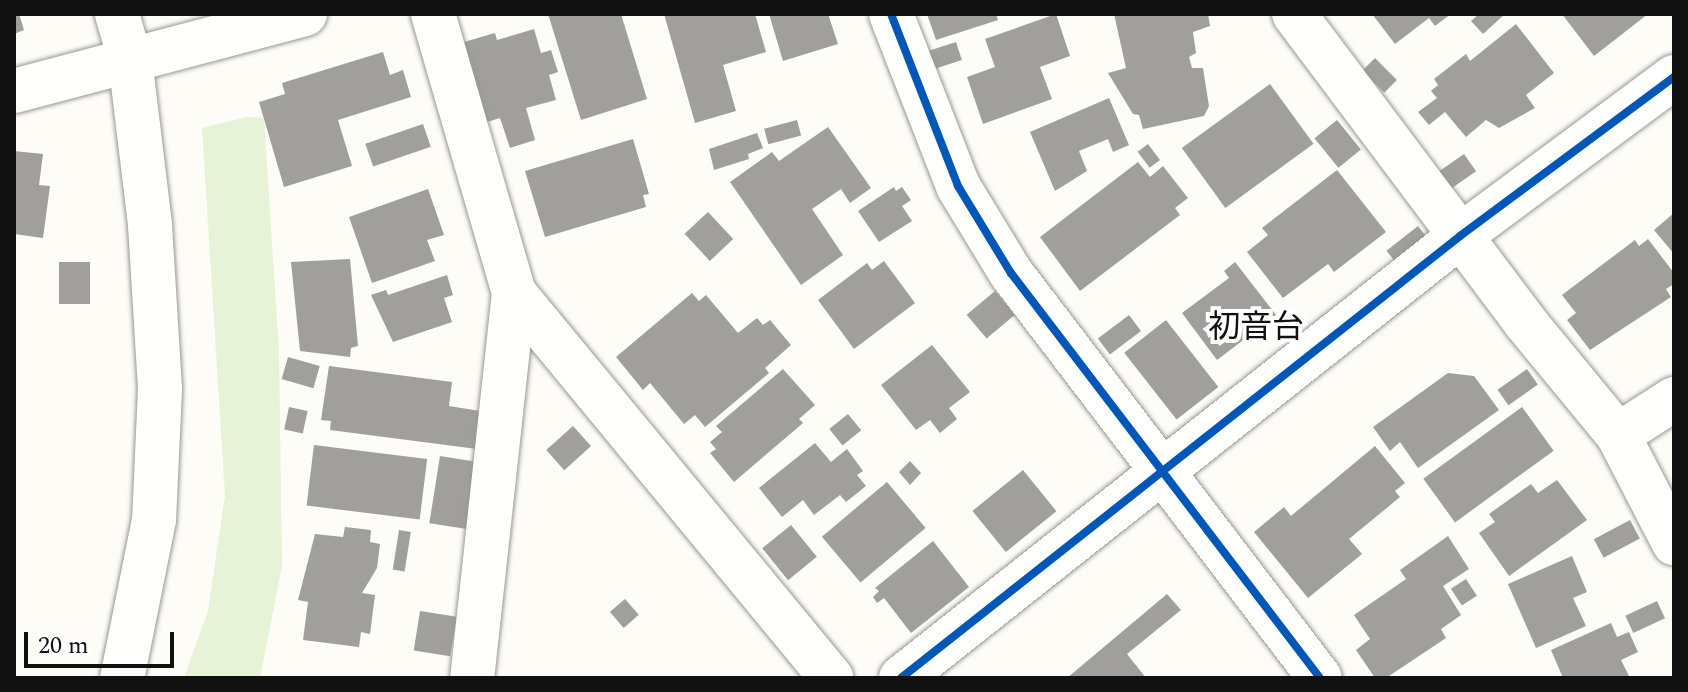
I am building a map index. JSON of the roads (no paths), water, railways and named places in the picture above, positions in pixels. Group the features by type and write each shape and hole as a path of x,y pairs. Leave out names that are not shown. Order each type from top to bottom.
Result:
{"street":[{"path":"117,14 130,59 150,225 160,389 154,520 122,678"},
{"path":"14,91 305,14"},
{"path":"433,14 514,293 472,678"},
{"path":"891,14 958,186 1011,273 1320,678"},
{"path":"1294,14 1460,236 1618,435 1674,543"},
{"path":"901,678 1460,236 1674,77"},
{"path":"514,293 831,678"},
{"path":"1618,435 1674,399"}],"district":[{"name":"初音台","path":"1256,328"}]}
